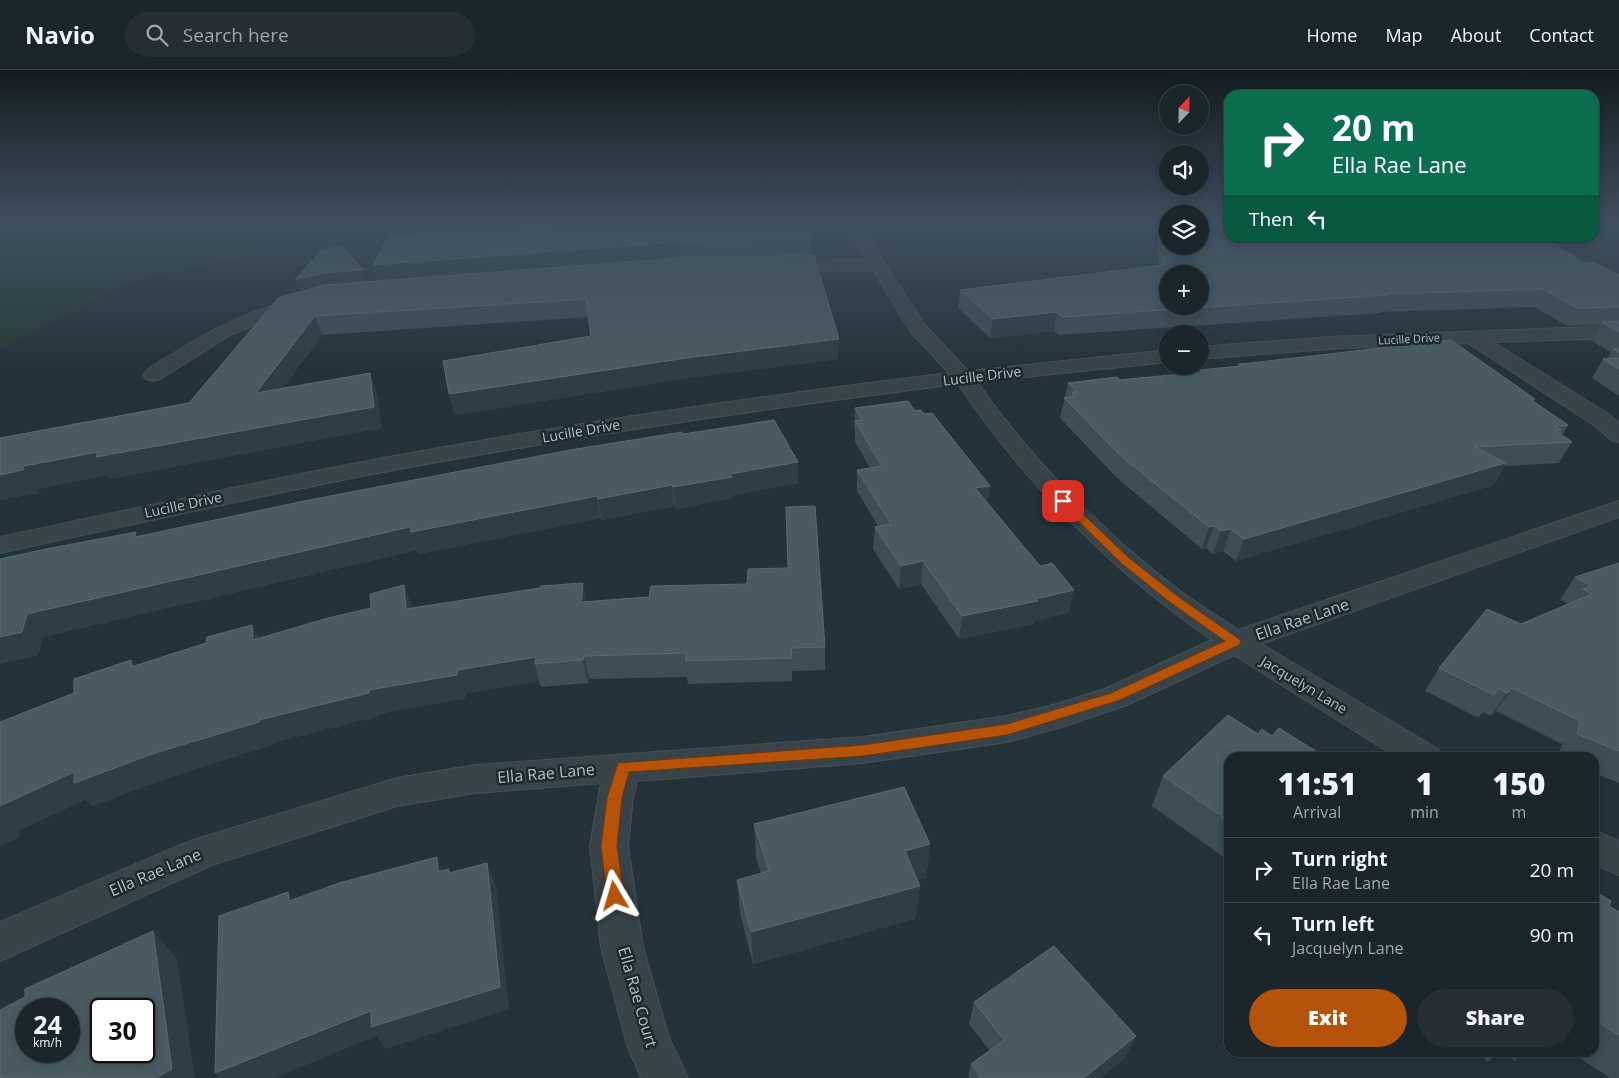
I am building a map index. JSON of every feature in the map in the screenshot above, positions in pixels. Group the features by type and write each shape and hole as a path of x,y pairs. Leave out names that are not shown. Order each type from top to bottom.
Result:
{"street":[{"name":"Jacquelyn Lane","path":"882,272 918,327 964,378 993,420 1022,456 1087,524 1125,560 1175,601 1235,642 1416,752"},
{"path":"153,375 191,350 236,326 258,316 313,300"},
{"name":"Lucille Drive","path":"1209,352 1327,343 1619,332"},
{"path":"1471,337 1602,420 1619,434"},
{"name":"Lucille Drive","path":"0,545 224,496 390,464 640,421 964,378 1159,357"},
{"name":"Ella Rae Lane","path":"0,942 93,899 203,852 397,792 476,779 863,750 1007,730 1116,697 1235,642 1619,509"},
{"name":"Ella Rae Court","path":"623,767 615,798 609,846 622,947 650,1045 665,1078"},
{"path":"1599,849 1619,859"}],"green space":[{"path":"0,272 176,272 132,282 0,349"}],"building":[{"path":"302,272 336,272 324,273 295,280"},
{"path":"494,272 819,272 839,339 686,358 449,394 443,361 591,336 586,299 315,316 256,393 370,373 374,407 96,457 98,452 24,466 23,470 0,475 0,438 189,403 278,298 324,285"},
{"path":"1107,272 1159,272 1159,310 1062,317 1057,312 993,319 960,290"},
{"path":"1209,272 1613,272 1619,275 1619,307 1577,308 1543,289 1387,295 1209,307"},
{"path":"1619,321 1619,332 1602,322"},
{"path":"1451,340 1535,399 1530,399 1568,425 1555,426 1561,430 1555,430 1572,442 1475,447 1505,463 1244,539 1231,529 1221,531 1214,526 1209,527 1122,457 1064,398 1075,396 1072,392 1077,392 1068,383 1117,377 1119,380 1171,375 1209,375 1209,369"},
{"path":"1619,358 1619,369 1603,359"},
{"path":"908,401 915,411 921,410 924,414 932,413 990,486 975,488 1040,566 1052,563 1074,590 1036,599 1038,601 962,616 923,561 901,566 875,527 891,524 857,470 882,466 855,421 862,420 855,408"},
{"path":"774,420 798,462 730,474 732,477 673,487 672,485 598,499 597,496 411,532 410,527 27,614 22,632 0,637 0,559 136,532 135,537 304,501 570,450 682,432 683,434"},
{"path":"815,506 825,647 791,648 792,658 686,661 686,653 584,656 583,660 535,664 536,657 458,670 457,675 369,690 369,693 259,720 259,722 158,752 74,783 74,772 0,806 0,722 74,693 74,679 131,660 131,667 206,643 207,637 252,625 253,640 328,618 371,608 370,594 404,585 406,609 540,588 541,586 583,583 581,602 649,597 651,586 747,584 748,569 788,568 786,507"},
{"path":"1619,563 1619,751 1577,734 1580,721 1512,688 1507,693 1498,688 1494,695 1439,668 1487,609 1521,624 1592,594 1583,589 1591,586 1575,577"},
{"path":"1228,715 1258,734 1262,729 1272,736 1279,728 1317,752 1224,752 1224,818 1163,776"},
{"path":"904,787 930,844 905,851 920,886 751,932 737,880 769,871 754,824"},
{"path":"437,857 438,872 449,869 449,873 487,863 500,987 371,1027 371,1011 215,1073 219,916 288,892 289,901 339,883"},
{"path":"1599,894 1611,901 1609,906 1619,912 1619,1035 1599,1022"},
{"path":"153,931 172,1069 156,1078 0,1078 0,1010 15,1002 15,1063 80,1063 80,998 23,998 25,997 25,989"},
{"path":"1054,946 1136,1036 1084,1078 981,1078 971,1064 1004,1040 974,1002"}],"route":[{"path":"615,896 609,846 615,798 623,767 863,750 1007,730 1116,697 1235,642 1175,601 1125,560 1063,501"}]}
